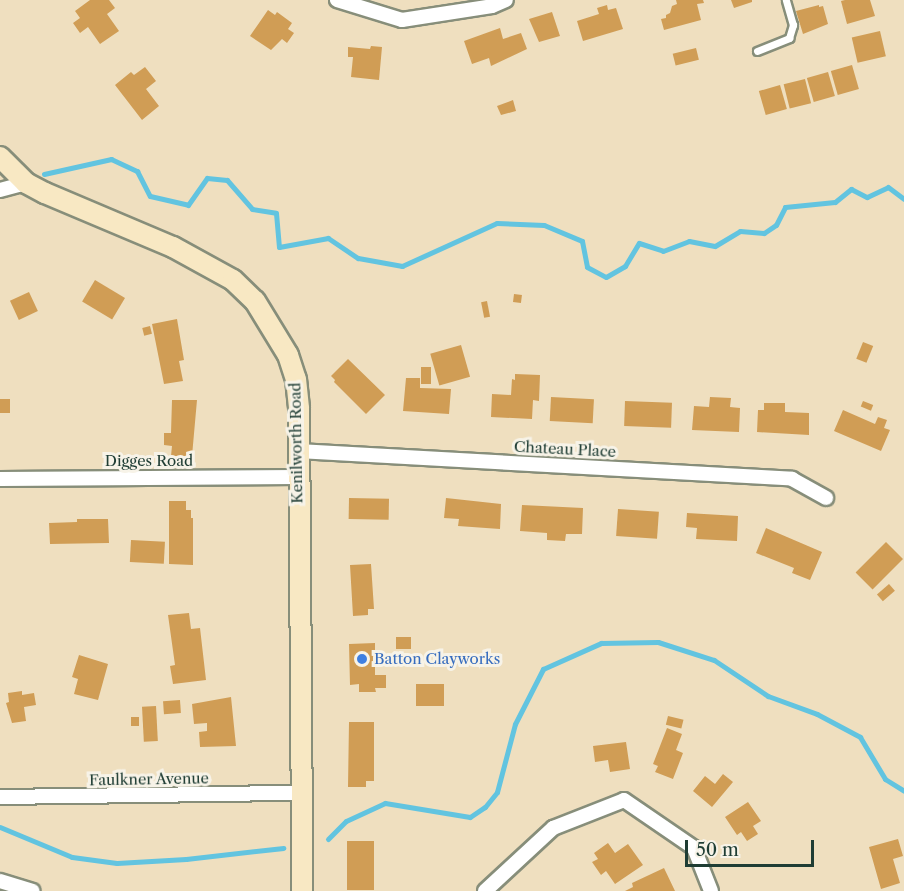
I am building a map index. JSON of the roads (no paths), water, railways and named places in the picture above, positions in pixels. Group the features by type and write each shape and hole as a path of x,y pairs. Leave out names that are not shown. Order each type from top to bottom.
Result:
{"street":[{"path":"337,0 402,20 492,6 506,0"},
{"name":"Kenilworth Road","path":"0,157 26,183 86,212 172,247 217,270 247,292 270,324 293,368 299,409 297,477 299,792 302,891"},
{"path":"0,190 26,183"},
{"name":"Chateau Place","path":"298,451 792,479 826,498"},
{"name":"Digges Road","path":"0,478 297,477"},
{"name":"Faulkner Avenue","path":"0,797 299,792"},
{"path":"485,891 553,828 624,800 694,848 711,891"},
{"path":"0,881 33,891"}],"lane":[{"path":"757,51 789,38 793,25 786,0"}],"waterway":[{"path":"44,174 111,159 137,171 150,196 188,205 207,178 227,180 252,209 276,213 279,247 328,238 358,258 402,266 497,223 544,225 582,241 587,267 606,277 625,266 639,243 663,251 689,241 715,246 740,231 764,233 776,225 785,207 835,202 851,189 867,197 888,187 904,199"},
{"path":"328,839 346,821 385,803 470,817 485,807 497,792 515,724 543,669 601,643 658,642 714,660 768,696 817,714 860,737 885,779 904,791"},
{"path":"0,827 72,857 117,863 186,859 283,848"}],"place":[{"name":"Batton Clayworks","path":"362,659"}]}
